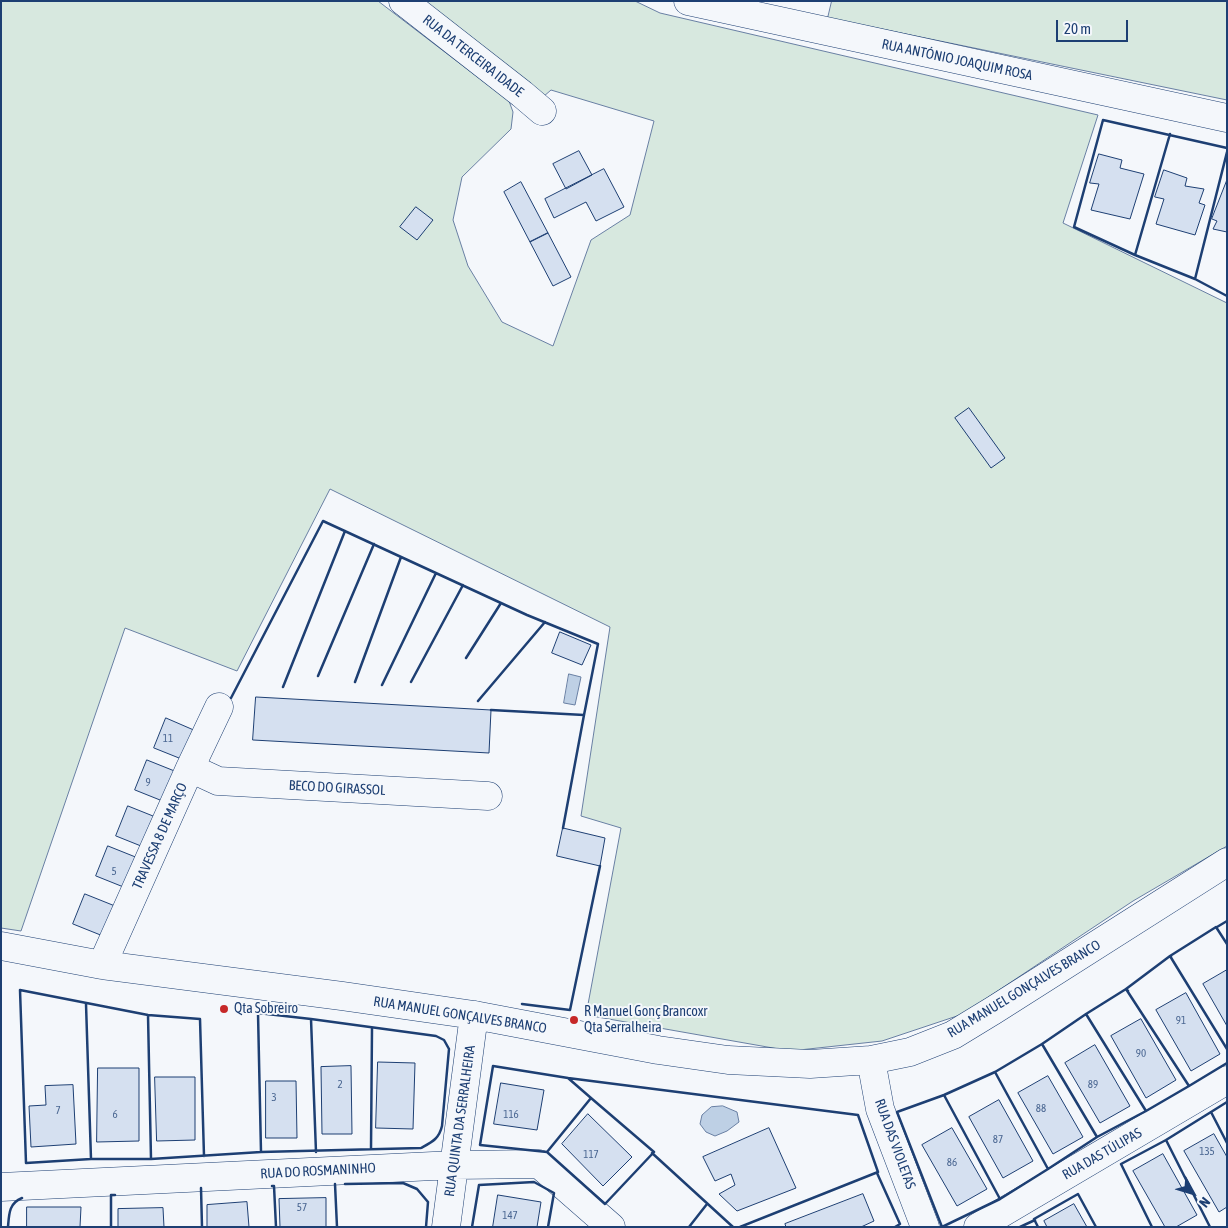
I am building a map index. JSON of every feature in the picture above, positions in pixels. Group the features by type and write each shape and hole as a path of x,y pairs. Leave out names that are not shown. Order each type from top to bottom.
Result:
{"street":[{"name":"RUA DA TERCEIRA IDADE","path":"403,1 542,111"},
{"name":"RUA ANTÓNIO JOAQUIM ROSA","path":"688,1 1227,118"},
{"name":"TRAVESSA 8 DE MARÇO","path":"102,965 219,707"},
{"name":"BECO DO GIRASSOL","path":"190,768 218,781 488,796"},
{"name":"RUA MANUEL GONÇALVES BRANCO","path":"1,946 102,965 474,1015 658,1050 728,1060 810,1064 871,1060 910,1052 953,1035 1227,862"},
{"name":"RUA QUINTA DA SERRALHEIRA","path":"446,1227 474,1015"},
{"name":"RUA DAS VIOLETAS","path":"871,1060 880,1109 925,1227"},
{"name":"RUA DAS TÚLIPAS","path":"978,1227 1227,1080"},
{"name":"RUA DO ROSMANINHO","path":"1,1187 454,1165 539,1164 611,1227"}],"shaded area":[{"path":"1,1 378,1 509,101 513,112 511,129 462,177 453,220 468,266 502,322 553,346 591,240 630,215 654,121 551,90 543,97 432,8 426,1 635,1 660,13 1098,115 1063,223 1227,303 1227,846 1133,901 963,1014 882,1041 790,1051 586,1015 621,828 581,816 610,627 330,489 237,671 125,628 21,931 1,928"},
{"path":"832,1 1227,1 1227,100 828,18"}],"water":[{"path":"569,674 581,677 575,705 564,703"},
{"path":"723,1106 737,1112 739,1122 727,1131 715,1136 706,1132 700,1124 702,1115 711,1107"}],"building":[{"path":"579,151 592,175 566,189 553,164"},
{"path":"1099,154 1122,160 1120,168 1144,174 1130,219 1091,210 1099,184 1090,183"},
{"path":"604,169 624,207 596,221 586,202 554,218 545,199"},
{"path":"1164,170 1187,178 1185,186 1204,189 1199,203 1205,205 1195,235 1156,224 1164,199 1155,197"},
{"path":"1227,180 1227,232 1213,229 1217,221 1212,219"},
{"path":"521,182 548,233 530,242 504,192"},
{"path":"416,207 433,220 417,240 400,227"},
{"path":"548,233 571,277 553,286 530,242"},
{"path":"969,408 1005,458 991,468 955,418"},
{"path":"560,632 591,645 582,665 552,653"},
{"path":"256,697 491,710 489,753 253,740"},
{"path":"166,718 196,731 184,760 154,748"},
{"path":"147,760 177,772 165,802 135,790"},
{"path":"128,806 158,818 146,848 116,836"},
{"path":"563,828 605,838 600,866 557,856"},
{"path":"108,846 138,858 126,888 96,876"},
{"path":"85,894 115,906 103,936 73,924"},
{"path":"1227,970 1227,1026 1203,984"},
{"path":"1186,993 1220,1054 1191,1071 1156,1010"},
{"path":"1141,1019 1176,1080 1146,1098 1111,1036"},
{"path":"1095,1045 1130,1106 1100,1123 1065,1063"},
{"path":"378,1062 415,1063 413,1129 376,1128"},
{"path":"351,1066 352,1134 322,1134 321,1067"},
{"path":"98,1068 139,1068 139,1141 97,1142"},
{"path":"1048,1076 1083,1137 1053,1154 1018,1093"},
{"path":"155,1077 195,1077 195,1140 157,1141"},
{"path":"266,1081 296,1081 297,1138 266,1138"},
{"path":"501,1083 544,1090 537,1130 494,1124"},
{"path":"73,1085 76,1144 31,1147 29,1106 46,1105 45,1086"},
{"path":"999,1100 1033,1161 1003,1178 969,1117"},
{"path":"588,1114 632,1157 603,1186 562,1144"},
{"path":"769,1128 796,1188 737,1211 719,1194 735,1185 731,1174 715,1181 703,1157"},
{"path":"952,1128 987,1189 957,1206 922,1145"},
{"path":"1214,1134 1227,1157 1227,1207 1219,1212 1184,1151"},
{"path":"1163,1154 1197,1215 1176,1227 1165,1227 1133,1171"},
{"path":"863,1194 874,1221 861,1227 786,1227 785,1224"},
{"path":"498,1195 541,1202 537,1227 493,1227"},
{"path":"326,1198 326,1227 280,1227 279,1199"},
{"path":"247,1202 249,1227 207,1227 207,1205"},
{"path":"1074,1204 1087,1227 1047,1227 1044,1221"},
{"path":"27,1207 81,1207 80,1227 27,1227"},
{"path":"163,1208 164,1227 118,1227 118,1209"}],"wall":[{"path":"1170,134 1135,255 1074,227 1103,120 1227,148"},
{"path":"1135,255 1195,279 1227,152"},
{"path":"1195,279 1227,296"},
{"path":"231,698 323,521 527,615 598,644 584,715 491,710"},
{"path":"283,687 345,531"},
{"path":"318,676 374,544"},
{"path":"355,682 401,557"},
{"path":"382,685 436,573"},
{"path":"411,682 463,585"},
{"path":"466,658 501,603"},
{"path":"478,701 545,622"},
{"path":"563,828 584,715"},
{"path":"522,1004 570,1010 600,866"},
{"path":"1217,927 1227,921"},
{"path":"1171,957 1216,927 1227,944"},
{"path":"1128,991 1126,989 1170,956 1227,1049"},
{"path":"1126,989 1189,1086 1146,1111 1086,1014 1126,989"},
{"path":"204,1156 200,1019 148,1015 20,990 26,1163 91,1159 151,1159 261,1152 421,1148 437,1137 442,1126 449,1049 444,1040 436,1036 258,1013 261,1152"},
{"path":"86,1004 91,1159"},
{"path":"1086,1014 1146,1111 1097,1137 1042,1044 1086,1014"},
{"path":"148,1015 151,1159"},
{"path":"311,1019 316,1152"},
{"path":"371,1149 372,1028"},
{"path":"1042,1044 1097,1137 1048,1169 995,1072 1042,1044"},
{"path":"1189,1086 1227,1063"},
{"path":"493,1066 568,1078 591,1098 547,1152 480,1145 493,1066"},
{"path":"995,1072 1048,1169 1000,1199 944,1095 995,1072"},
{"path":"568,1078 858,1115 878,1172 740,1227"},
{"path":"944,1095 1000,1199 942,1227 897,1112 944,1095"},
{"path":"591,1098 654,1152 605,1204 547,1152 591,1098"},
{"path":"1227,1102 1211,1112 1227,1143"},
{"path":"1166,1140 1211,1112"},
{"path":"1152,1227 1121,1164 1166,1140 1210,1227"},
{"path":"652,1153 733,1227"},
{"path":"877,1173 900,1224 895,1227"},
{"path":"472,1227 479,1185 534,1182 554,1193 548,1227"},
{"path":"345,1184 403,1183 417,1189 428,1202 426,1227"},
{"path":"335,1184 337,1227"},
{"path":"272,1186 274,1186 276,1227"},
{"path":"201,1188 202,1227"},
{"path":"1038,1227 1034,1219 1078,1194 1096,1227"},
{"path":"111,1227 111,1195 115,1195"},
{"path":"8,1227 9,1213 12,1206 22,1198"},
{"path":"689,1227 707,1204 709,1205"},
{"path":"1020,1227 1035,1220"}],"place":[{"name":"Qta Sobreiro","path":"224,1009"},
{"name":"R Manuel Gonç Brancoxr Qta Serralheira","path":"574,1020"}]}
